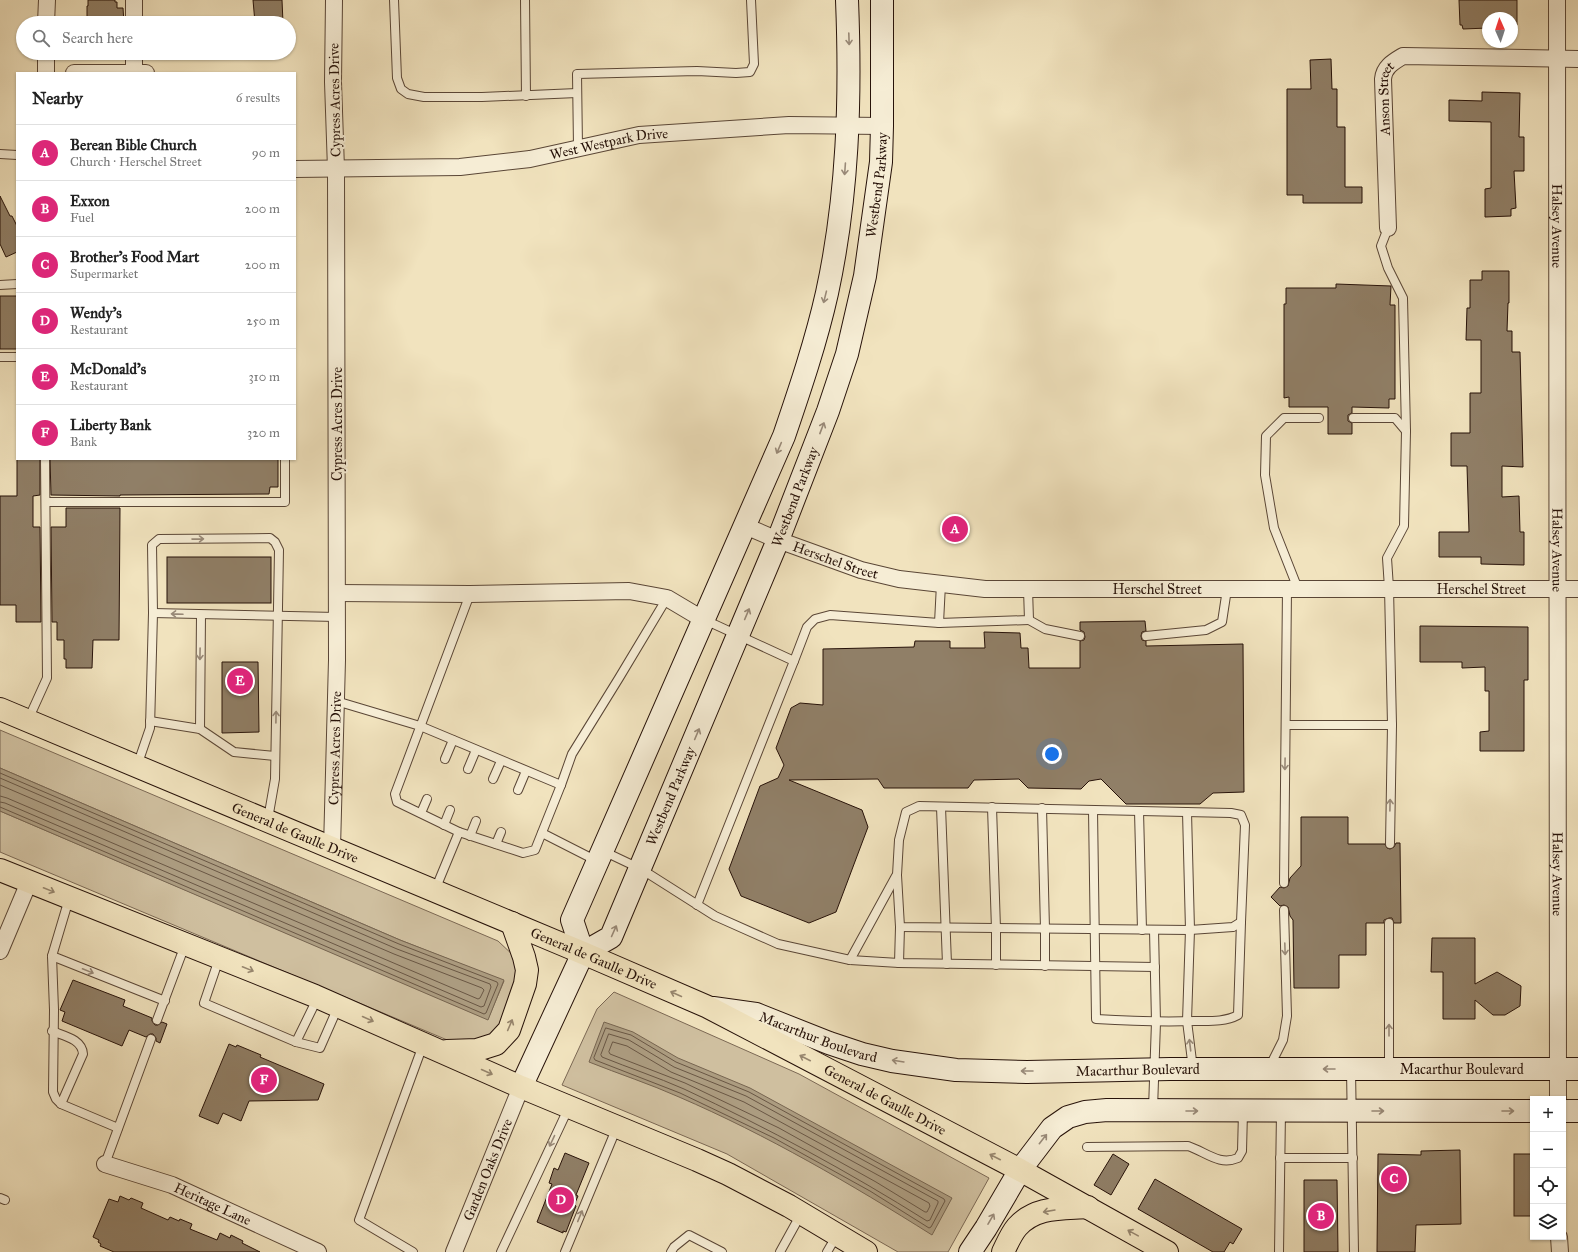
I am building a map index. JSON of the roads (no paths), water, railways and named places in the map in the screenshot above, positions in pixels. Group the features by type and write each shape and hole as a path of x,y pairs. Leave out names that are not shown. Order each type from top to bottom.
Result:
{"main road":[{"name":"General de Gaulle Drive","path":"0,709 512,923 708,1007 1020,1170 1167,1252"},
{"path":"0,870 318,997 432,1048 728,1174 801,1214 832,1243 866,1252"},
{"path":"432,1048 477,1050 496,1044 509,1030 525,984 527,970 512,923"},
{"path":"1003,1252 1016,1228 1029,1216 1048,1210 1088,1207"}],"street":[{"path":"46,16 47,0"},
{"path":"134,0 134,16"},
{"name":"Cypress Acres Drive","path":"332,848 337,617 336,169 333,82 334,0"},
{"path":"521,1086 583,953 572,920 746,526 784,436 808,364 827,293 845,181 850,65 847,0"},
{"name":"Westbend Parkway","path":"583,953 611,937 641,869 778,540 828,411 846,354 866,270 881,162 882,0"},
{"name":"Halsey Avenue","path":"1557,0 1559,589 1568,1069 1559,1096"},
{"name":"Anson Street","path":"1388,228 1383,79 1390,64 1403,56 1578,59"},
{"path":"46,60 46,72"},
{"path":"134,60 134,72"},
{"name":"West Westpark Drive","path":"296,169 460,167 530,158 639,135 746,126 848,124 882,126"},
{"name":"Herschel Street","path":"746,526 778,540 862,570 898,579 985,588 1578,589"},
{"path":"337,593 470,594 629,591 667,598 704,620"},
{"path":"0,951 29,882"},
{"name":"Macarthur Boulevard","path":"708,1007 756,1014 829,1043 862,1054 949,1069 1027,1072 1153,1069 1568,1069"},
{"name":"Garden Oaks Drive","path":"454,1252 521,1086"},
{"path":"970,1252 1020,1170 1052,1128 1068,1117 1085,1112 1107,1110 1530,1111"},
{"path":"1566,1111 1578,1111"},
{"name":"Heritage Lane","path":"105,1164 172,1185 318,1252"},
{"path":"1559,1240 1560,1252"}],"lane":[{"path":"394,0 397,78 401,89 408,94 424,97 526,96 577,93"},
{"path":"525,0 526,96"},
{"path":"578,147 577,74 697,71 736,74 750,72 754,64 751,0"},
{"path":"0,154 16,155"},
{"path":"1388,228 1381,246 1388,268 1403,298 1406,431 1404,526 1387,558 1392,725 1390,844"},
{"path":"0,284 16,284"},
{"path":"0,357 16,357"},
{"path":"1284,884 1286,725 1293,589 1274,528 1265,475 1266,436 1284,418 1319,418"},
{"path":"1353,418 1395,418 1406,431"},
{"path":"28,721 47,678 45,460"},
{"path":"46,502 284,502 285,460"},
{"path":"136,766 150,728 153,613 152,545 159,539 270,538 275,542 279,550 275,779 268,822"},
{"path":"939,623 941,584"},
{"path":"1028,589 1029,620"},
{"path":"1146,636 1206,630 1222,622 1227,589"},
{"path":"470,594 395,794 397,802 459,832 524,853 535,850 572,754 620,678 667,598"},
{"path":"153,613 337,617"},
{"path":"200,729 201,614"},
{"path":"697,905 807,627 815,619 830,615 939,623 1029,620 1046,629 1080,636"},
{"path":"704,620 794,661"},
{"path":"336,701 420,726 561,785"},
{"path":"150,721 200,729 234,752 275,756"},
{"path":"1286,725 1392,725"},
{"path":"445,758 453,740"},
{"path":"468,770 476,750"},
{"path":"493,779 501,761"},
{"path":"518,790 526,771"},
{"path":"421,813 427,799"},
{"path":"899,963 900,927 896,875 899,840 906,812 919,806 1231,813 1240,815 1245,826 1238,1015 1229,1020 1156,1022 1096,1019 1094,967 1095,930 1093,810"},
{"path":"941,806 947,964"},
{"path":"992,807 996,965"},
{"path":"1042,808 1045,929 1044,966"},
{"path":"444,825 450,810"},
{"path":"1139,811 1142,930"},
{"path":"1187,812 1190,930 1187,1021 1193,1069"},
{"path":"470,836 476,820"},
{"path":"434,891 459,832"},
{"path":"496,844 501,832"},
{"path":"542,833 600,856 641,869 715,916 778,944 850,960 899,963 1155,967"},
{"path":"850,960 896,875"},
{"path":"70,898 52,956 54,1010 52,1032 53,1092 56,1099 61,1104 118,1128"},
{"path":"1268,1069 1283,1040 1287,1016 1284,910"},
{"path":"900,927 1190,930 1233,927 1241,922"},
{"path":"1389,923 1389,1069"},
{"path":"1153,1111 1153,1069 1156,1022 1154,930"},
{"path":"157,1020 185,944"},
{"path":"52,956 164,1001"},
{"path":"219,958 204,1003 296,1042 320,1048 338,1006"},
{"path":"296,1042 318,997"},
{"path":"52,1032 76,1041 83,1048 83,1054 61,1104"},
{"path":"105,1164 151,1039"},
{"path":"413,1252 359,1220 432,1048"},
{"path":"1351,1069 1354,1252"},
{"path":"501,1252 569,1106"},
{"path":"1087,1147 1188,1146 1221,1161 1230,1161 1238,1158 1242,1151 1243,1111"},
{"path":"1279,1252 1281,1111"},
{"path":"565,1252 617,1126"},
{"path":"1280,1158 1353,1158"},
{"path":"780,1252 801,1214"},
{"path":"671,1252 674,1247 689,1235 722,1252"}],"water":[{"path":"0,768 400,940 504,980 488,1020 0,811"},
{"path":"604,1022 633,1032 678,1058 750,1088 952,1198 932,1235 840,1179 744,1127 668,1092 589,1062"}],"place":[{"name":"Berean Bible Church","path":"955,529"},
{"name":"McDonald's","path":"240,681"},
{"name":"Liberty Bank","path":"264,1080"},
{"name":"Brother's Food Mart","path":"1394,1179"},
{"name":"Wendy's","path":"561,1200"},
{"name":"Exxon","path":"1321,1216"}]}
